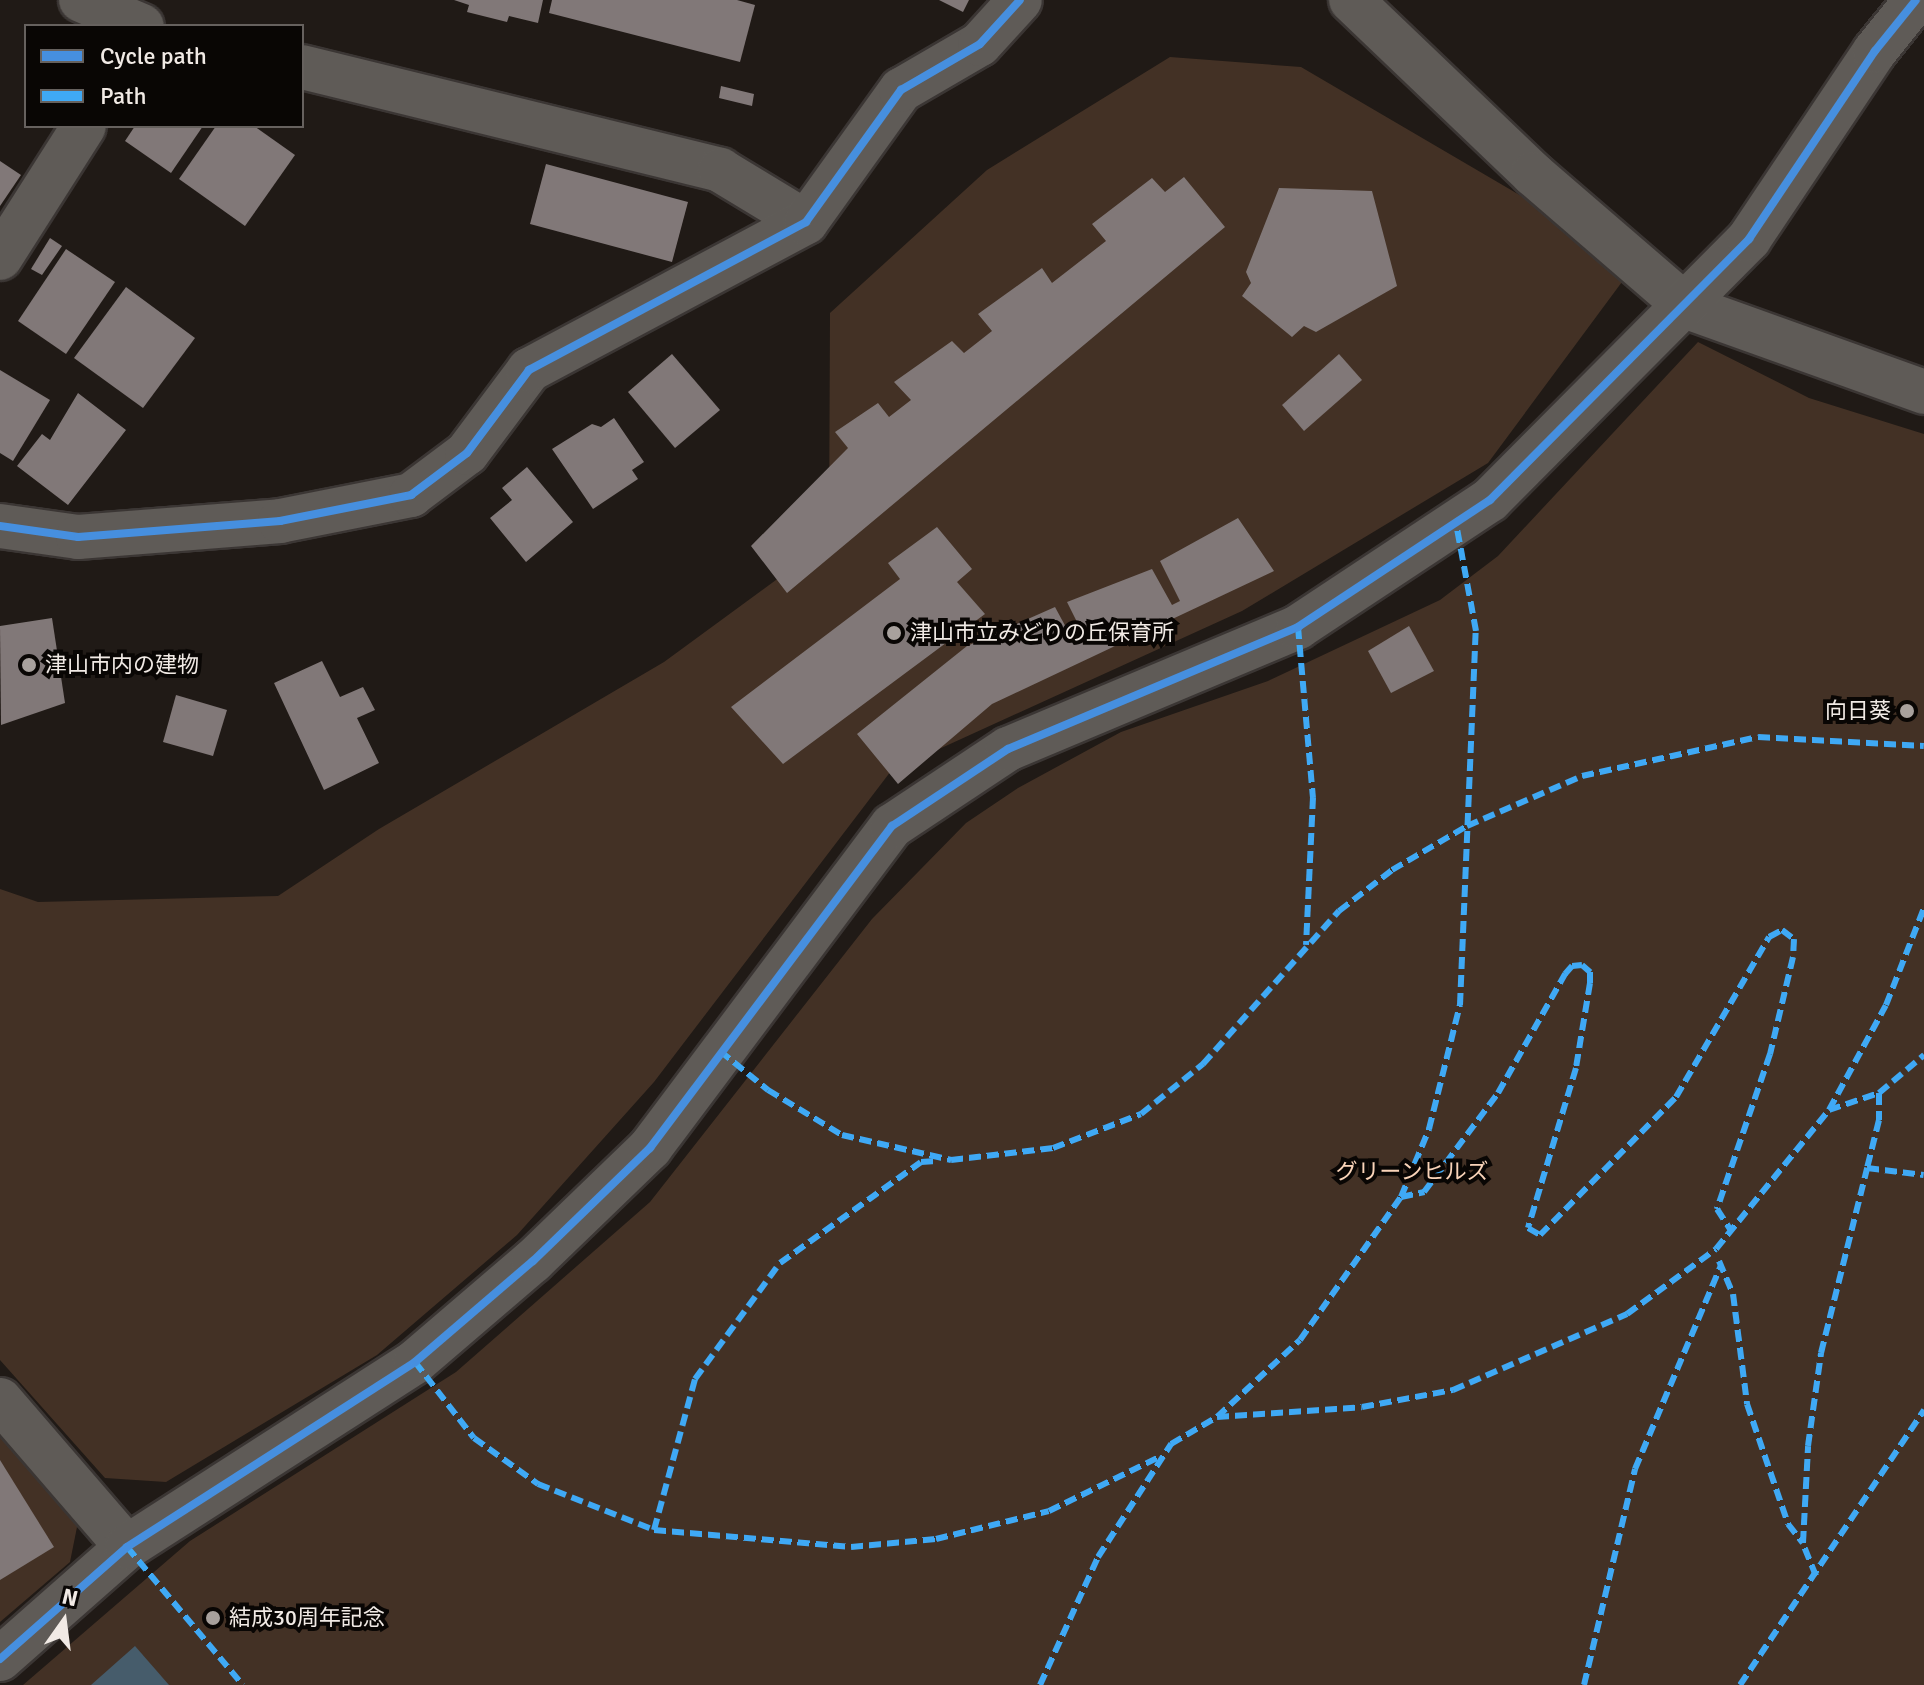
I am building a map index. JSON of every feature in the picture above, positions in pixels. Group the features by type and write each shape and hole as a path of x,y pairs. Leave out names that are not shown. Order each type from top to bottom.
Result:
{"street":[{"path":"81,0 140,24"},
{"path":"146,24 162,0"},
{"path":"0,526 78,537 280,521 411,495 467,453 529,370 806,222 901,90 980,44 1020,0"},
{"path":"1351,0 1533,174 1687,307 1924,392"},
{"path":"0,1659 127,1547 415,1362 533,1261 650,1148 892,826 1008,749 1311,618 1490,500 1687,307 1749,239 1908,17"},
{"path":"304,67 720,170 806,222"},
{"path":"0,258 83,128"},
{"path":"0,1400 127,1547"}],"green space":[{"path":"1170,57 1301,67 1636,263 1488,463 1242,611 891,771 654,1082 517,1235 377,1355 166,1482 105,1478 0,1360 0,889 38,902 278,896 379,829 664,662 829,541 830,313 987,170"},
{"name":"グリーンヒルズ","path":"1698,342 1809,398 1924,434 1924,1685 23,1685 190,1541 456,1372 650,1202 872,919 966,823 1018,788 1121,732 1268,681 1440,600 1498,556"},
{"path":"0,1425 80,1512 70,1562 0,1622"}],"water":[{"path":"135,1646 169,1685 91,1685"}],"building":[{"path":"454,0 543,0 538,23 509,16 507,22 467,12 469,5"},
{"path":"552,0 737,0 755,5 740,62 549,13"},
{"path":"939,0 969,0 963,12"},
{"path":"721,86 754,94 752,106 719,98"},
{"path":"134,128 202,128 171,173 125,141"},
{"path":"215,128 257,128 295,155 245,226 179,179"},
{"path":"0,161 21,175 0,206"},
{"path":"546,164 688,202 672,262 530,224"},
{"path":"1184,177 1225,227 787,593 751,546 848,448 835,432 878,403 889,417 911,400 894,382 952,341 964,353 992,331 978,314 1042,268 1052,283 1106,241 1092,224 1152,178 1165,192"},
{"path":"1279,188 1372,191 1397,286 1316,332 1304,326 1292,337 1242,296 1251,283 1246,272"},
{"path":"50,238 62,246 42,275 31,269"},
{"path":"66,249 115,282 66,354 18,321"},
{"path":"126,287 195,338 143,408 74,358"},
{"path":"672,354 720,410 675,448 628,392"},
{"path":"1339,354 1362,380 1304,431 1282,405"},
{"path":"0,370 50,400 13,461 0,453"},
{"path":"78,393 126,430 68,505 17,466 42,434 50,440"},
{"path":"614,418 644,462 632,470 638,479 593,509 552,449 592,424 601,427"},
{"path":"527,467 573,522 526,562 490,518 512,500 502,488"},
{"path":"1238,518 1274,571 992,704 898,784 857,734 967,646 1055,607 1075,644 1085,638 1067,602 1152,569 1172,605 1180,601 1160,561"},
{"path":"937,527 972,569 957,582 985,614 783,764 731,707 900,579 888,563"},
{"name":"津山市内の建物","path":"52,618 65,703 1,725 0,626"},
{"path":"1409,626 1434,671 1391,693 1368,651"},
{"path":"322,661 340,697 363,687 375,710 357,718 379,763 324,790 274,683"},
{"name":"津山市内の建物","path":"176,695 227,710 213,756 163,742"},
{"path":"0,1460 54,1547 0,1580"}],"marked path":[{"path":"1217,1417 1300,1340 1401,1197 1429,1129 1460,1005 1476,631 1456,523"},
{"path":"1298,627 1313,797 1306,945"},
{"path":"720,1051 768,1090 842,1135 951,1160 1053,1148 1141,1114 1203,1064 1339,911 1392,870 1467,826 1582,776 1758,737 1924,746"},
{"path":"1829,1110 1886,1005 1924,908"},
{"path":"1401,1197 1424,1192 1498,1093 1565,974 1572,966 1582,965 1590,972 1590,983 1576,1068 1528,1228 1540,1235 1676,1097 1769,937 1782,930 1794,939 1793,957 1770,1054 1717,1209 1730,1229"},
{"path":"1040,1685 1098,1557 1171,1444 1217,1417 1362,1407 1453,1390 1627,1314 1716,1249 1829,1110 1879,1093 1924,1055"},
{"path":"1879,1093 1879,1120 1867,1168 1924,1175"},
{"path":"654,1530 695,1379 780,1263 921,1162 936,1161"},
{"path":"1816,1576 1803,1543 1808,1446 1821,1353 1867,1168"},
{"path":"1719,1261 1733,1294 1747,1404 1788,1524 1803,1543"},
{"path":"1584,1685 1635,1469 1721,1265"},
{"path":"415,1362 474,1438 538,1484 654,1530 851,1547 936,1539 1049,1511 1159,1457"},
{"path":"1740,1685 1924,1410"},
{"path":"127,1547 243,1685"}],"cycle path":[{"path":"0,526 78,537 280,521 411,495 467,453 529,370 806,222 901,90 980,44 1020,0"},
{"path":"0,1659 127,1547 415,1362 533,1261 650,1148 892,826 1008,749 1298,627 1490,500 1749,239 1875,51 1916,0"}],"place":[{"name":"津山市立みどりの丘保育所","path":"894,633"},
{"name":"津山市内の建物","path":"29,665"},
{"name":"向日葵","path":"1907,711"},
{"name":"結成30周年記念","path":"213,1618"}]}
